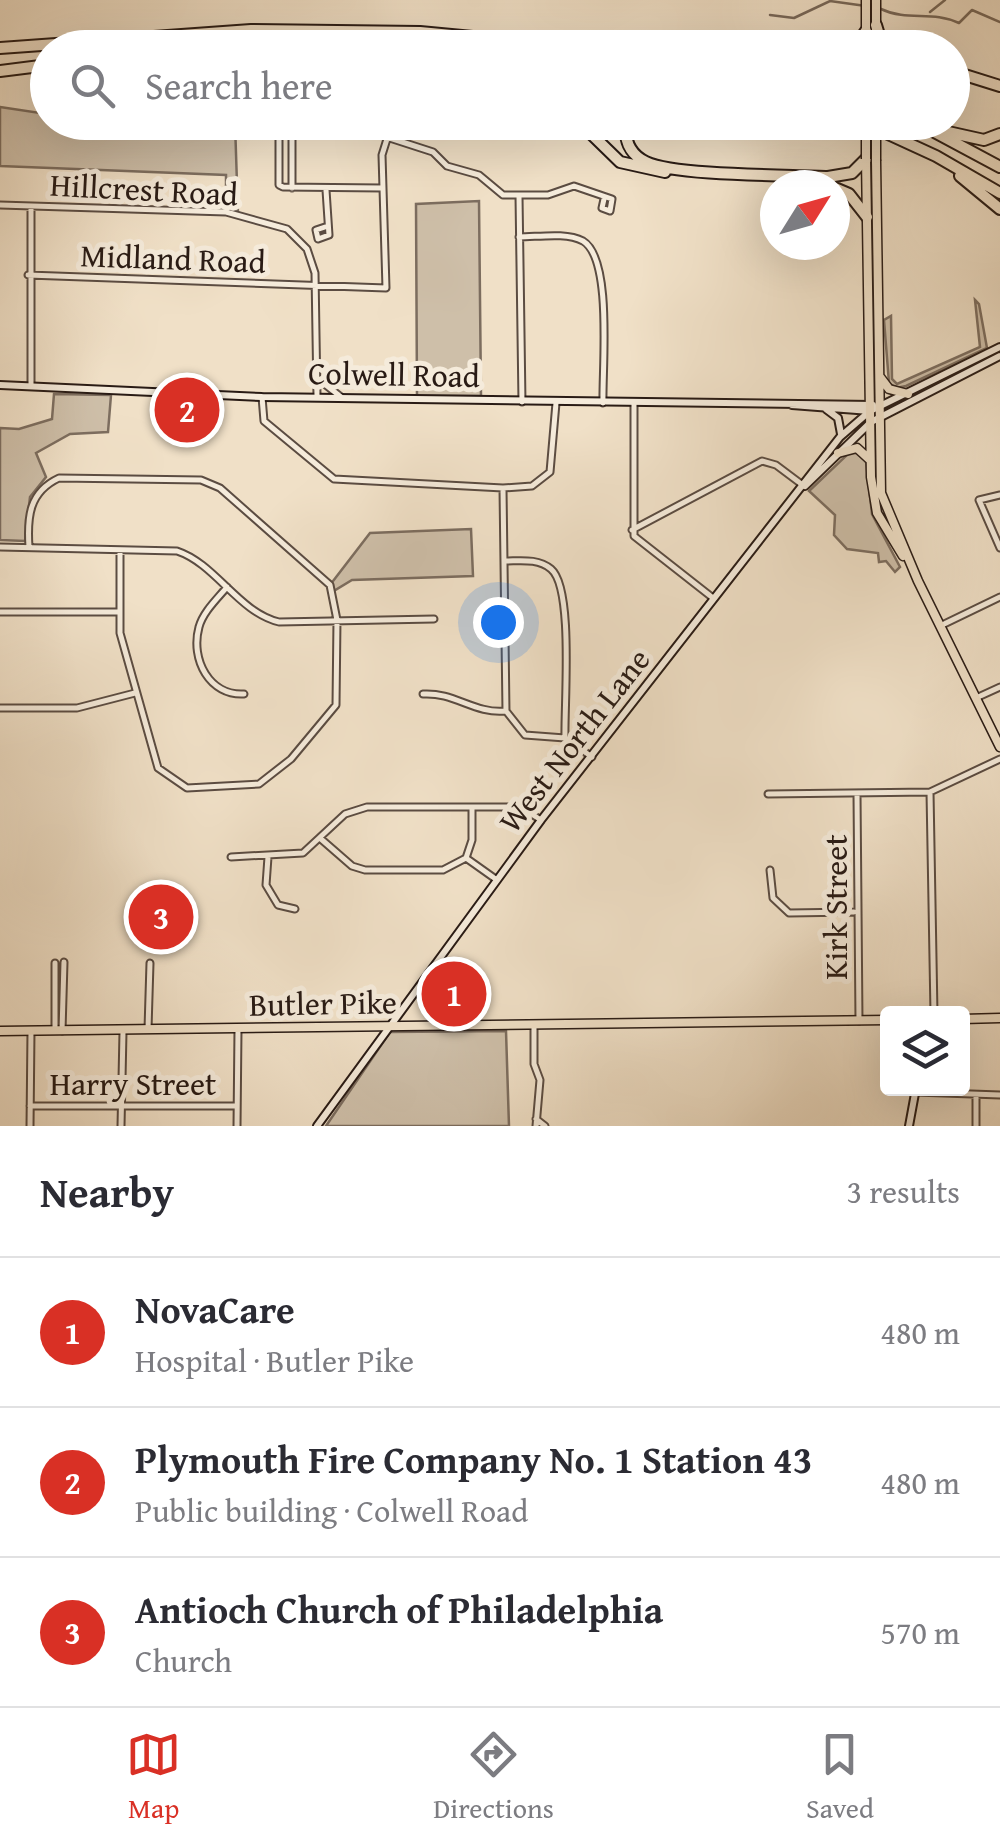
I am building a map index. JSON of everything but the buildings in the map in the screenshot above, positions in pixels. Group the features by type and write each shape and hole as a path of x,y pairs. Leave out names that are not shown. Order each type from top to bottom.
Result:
{"highway":[{"path":"0,48 30,46"},
{"path":"0,72 30,68"},
{"path":"970,72 1000,78"},
{"path":"970,75 1000,86"},
{"path":"970,140 1000,134"},
{"path":"595,140 606,153 634,169 760,180"},
{"path":"626,140 635,155 668,167 828,177 852,173 871,160"},
{"path":"902,140 1000,193"},
{"path":"951,140 1000,167"},
{"path":"936,156 1000,210"},
{"path":"850,195 867,217"}],"main road":[{"path":"866,0 874,30"},
{"path":"874,30 876,0"},
{"path":"867,140 880,378 870,422 871,463 877,513 912,568"},
{"path":"874,140 867,217 881,493 912,568 1000,746"},
{"path":"880,378 888,388 908,394"},
{"path":"838,453 857,448 871,463"},
{"path":"970,1020 1000,1018"},
{"name":"Butler Pike","path":"0,1031 880,1020"}],"street":[{"path":"278,140 279,185 326,190 382,188 387,140"},
{"path":"292,140 292,188"},
{"path":"394,140 433,152 447,166 479,175 499,193 548,195 574,186 604,199"},
{"name":"Midland Road","path":"28,275 386,288 382,188"},
{"path":"325,228 326,190"},
{"path":"520,196 522,402"},
{"name":"Hillcrest Road","path":"0,204 226,212 275,222 307,249 315,286 316,396"},
{"path":"31,385 28,275 32,206"},
{"path":"520,238 573,237 594,252 601,274 602,403"},
{"path":"876,409 1000,348"},
{"path":"876,409 893,413 1000,356"},
{"path":"316,377 342,396"},
{"name":"Colwell Road","path":"0,384 262,397 556,404 786,403 876,409"},
{"path":"262,397 264,421 334,479 503,488 532,486 550,472 556,404"},
{"name":"Colwell Road","path":"786,403 876,409"},
{"path":"634,404 632,530 638,540 716,600"},
{"path":"824,408 838,418 840,437"},
{"name":"West North Lane","path":"317,1126 496,880 840,437 876,409"},
{"name":"West North Lane","path":"804,486 870,422"},
{"path":"632,530 762,461 776,464 804,486"},
{"path":"29,548 34,500 59,478 201,480 220,488 324,576 337,620 336,705 291,760 260,784 187,788 166,778 152,755 117,612 120,551"},
{"path":"503,488 506,711 525,735 565,738 592,757"},
{"path":"1000,495 979,500 1000,548"},
{"path":"0,547 177,550 268,620 434,619"},
{"path":"505,561 543,564 559,578 564,606 565,738"},
{"path":"227,587 199,623 197,642 205,673 217,690 226,695 244,694"},
{"path":"940,626 1000,597"},
{"path":"0,612 117,612"},
{"path":"976,698 1000,687"},
{"path":"0,708 77,708 136,693"},
{"path":"423,694 444,693 479,709 506,711"},
{"path":"768,794 930,792 1000,759"},
{"path":"930,792 934,1006"},
{"name":"Kirk Street","path":"857,793 854,912 859,1021"},
{"path":"232,857 303,853 345,814 367,807 522,808 542,820"},
{"path":"321,839 352,866 365,870 444,870 466,858 472,840 472,808"},
{"path":"268,857 270,894 278,905 295,908"},
{"path":"466,858 496,880"},
{"path":"770,870 773,898 789,913 854,912"},
{"path":"58,1031 64,962"},
{"path":"55,963 58,1031"},
{"path":"148,1032 150,963"},
{"path":"534,1026 534,1064 540,1080 536,1122 545,1126"},
{"path":"237,1126 238,1030"},
{"path":"30,1126 31,1031"},
{"path":"121,1126 122,1032"},
{"path":"970,1095 1000,1095"},
{"path":"909,1126 915,1096"},
{"path":"976,1096 976,1126"},
{"name":"Harry Street","path":"30,1106 237,1106"}],"shaded area":[{"path":"0,107 30,111 30,140 236,140 238,214 226,212 226,175 0,166"},
{"path":"479,201 481,396 417,396 416,204"},
{"path":"975,300 987,348 906,386 896,388 889,383 884,320 891,316 892,379 897,384 980,347"},
{"path":"54,394 111,395 108,432 70,434 36,453 46,477 30,497 25,541 0,540 0,428 19,429 52,419"},
{"path":"851,451 860,453 866,461 872,514 900,567 895,572 886,561 879,562 878,553 847,549 834,535 835,515 809,491"},
{"path":"471,529 473,576 352,580 332,592 330,585 370,533"},
{"path":"506,1031 509,1126 326,1126 390,1032"}],"waterway":[{"path":"930,12 945,0"},
{"path":"770,15 794,18 830,1 873,7"},
{"path":"881,9 959,23 972,10 1000,22"}],"place":[{"name":"Plymouth Fire Company No. 1 Station 43","path":"187,410"},
{"name":"Antioch Church of Philadelphia","path":"161,917"},
{"name":"NovaCare","path":"454,994"}]}
